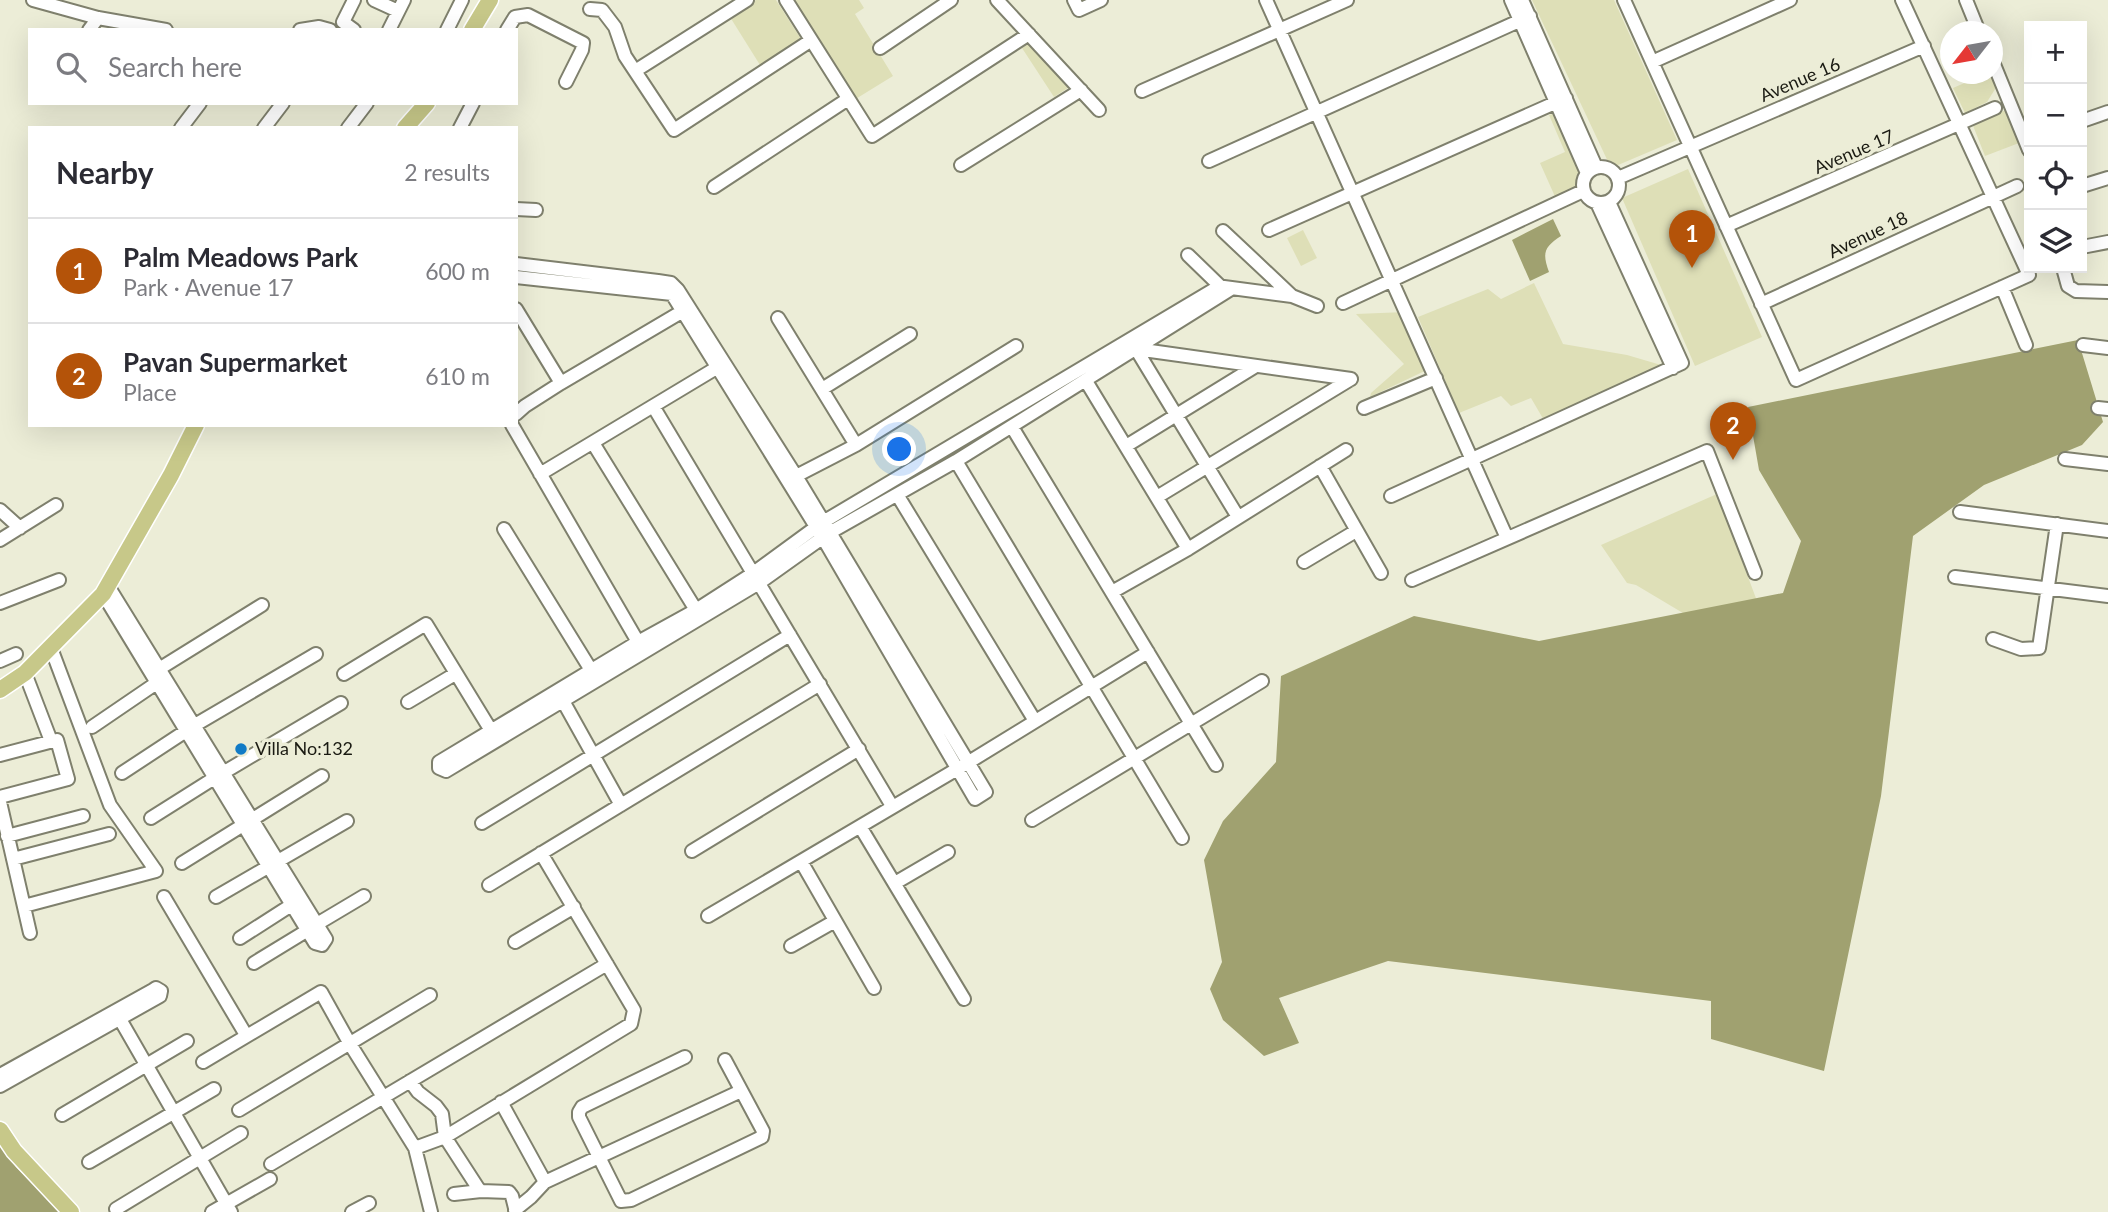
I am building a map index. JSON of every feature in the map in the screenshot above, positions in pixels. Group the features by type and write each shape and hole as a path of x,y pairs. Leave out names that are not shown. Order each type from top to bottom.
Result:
{"main road":[{"path":"473,28 490,0"},
{"path":"407,126 423,105"},
{"path":"0,691 25,673 51,648 105,590 171,475 195,427"},
{"path":"0,1130 14,1151 71,1212"}],"street":[{"path":"33,0 99,18 155,28"},
{"path":"351,28 343,22 354,0"},
{"path":"374,0 401,5 390,28"},
{"path":"448,28 462,0"},
{"path":"635,71 747,0"},
{"path":"786,0 872,136 1029,34"},
{"path":"880,48 951,0"},
{"path":"997,0 1100,110"},
{"path":"1074,0 1079,10 1101,0"},
{"path":"1266,0 1507,538"},
{"path":"1142,92 1347,0"},
{"path":"1511,0 1525,19 1592,170"},
{"path":"1522,0 1525,19"},
{"path":"1624,0 1796,380 2029,275 1991,198 1902,0"},
{"path":"1652,62 1790,0"},
{"path":"1966,0 1975,21"},
{"path":"590,9 602,10 615,27 625,56 674,130 810,41"},
{"path":"508,28 515,17 528,15 583,43 566,82"},
{"path":"91,28 99,18"},
{"path":"1209,161 1525,19"},
{"name":"Avenue 16","path":"1618,177 1924,46"},
{"path":"2003,84 2024,132"},
{"path":"961,165 1081,90"},
{"path":"714,187 848,99"},
{"path":"1269,230 1561,100"},
{"path":"183,126 198,105"},
{"path":"266,126 281,105"},
{"path":"350,126 365,105"},
{"path":"461,126 472,105"},
{"name":"Avenue 17","path":"1726,226 1995,108"},
{"path":"2087,119 2108,113"},
{"path":"1391,496 1682,363 1603,203 1589,199 1583,191 1583,182 1592,170 1605,167 1618,177 1618,191 1603,203"},
{"path":"2087,184 2108,178"},
{"name":"Avenue 18","path":"1761,304 2017,186"},
{"path":"1343,303 1583,191"},
{"path":"518,209 536,210"},
{"path":"1223,232 1292,296"},
{"path":"2087,246 2108,242"},
{"path":"1188,255 1226,287 1292,296 1317,306"},
{"path":"518,264 671,283 796,476 823,530"},
{"path":"2064,273 2068,286 2076,291 2108,292"},
{"path":"518,276 672,294 823,530 964,766"},
{"path":"823,530 898,496 1086,381 1226,287"},
{"path":"344,674 426,624 494,736 755,578 823,530 1226,287"},
{"path":"2002,287 2026,345"},
{"path":"518,412 561,383 683,311"},
{"path":"518,312 561,383"},
{"path":"778,318 856,445"},
{"path":"822,389 909,334"},
{"path":"2083,345 2108,348"},
{"path":"796,476 856,445 1016,346"},
{"path":"1136,349 1351,379 1157,497"},
{"path":"1136,349 1238,517"},
{"path":"1126,446 1256,366"},
{"path":"540,474 718,367"},
{"path":"1364,408 1436,378"},
{"path":"1086,381 1188,549"},
{"path":"653,406 892,806"},
{"path":"513,427 638,642"},
{"path":"1012,427 1216,765"},
{"path":"593,443 696,610"},
{"path":"1112,593 1346,450"},
{"path":"1412,580 1707,451 1755,573"},
{"path":"2065,459 2108,464"},
{"path":"956,461 1182,838"},
{"path":"1320,466 1381,573"},
{"path":"898,496 1035,721"},
{"path":"0,540 56,505"},
{"path":"0,510 20,528"},
{"path":"1960,512 2108,531"},
{"path":"1993,639 2021,649 2039,648 2057,524"},
{"path":"504,529 591,670"},
{"path":"1304,562 1356,531"},
{"path":"1955,577 2108,596"},
{"path":"560,695 591,670 755,578"},
{"path":"0,603 59,580"},
{"path":"105,590 312,927"},
{"path":"92,727 159,676 262,605"},
{"path":"482,823 790,635"},
{"path":"24,906 156,871 110,805 51,648"},
{"path":"708,916 861,828 892,806 964,766 1148,652"},
{"path":"0,661 16,654"},
{"path":"122,773 191,728 316,654"},
{"path":"25,673 51,741"},
{"path":"408,702 455,674"},
{"path":"1032,820 1262,681"},
{"path":"489,885 820,684"},
{"path":"560,695 621,805"},
{"path":"151,818 341,703"},
{"path":"0,755 57,740 68,779 0,797"},
{"path":"692,851 859,748"},
{"path":"182,863 321,776"},
{"path":"0,802 8,849 30,933"},
{"path":"8,849 83,816"},
{"path":"216,897 347,821"},
{"path":"861,828 964,999"},
{"path":"8,849 109,834"},
{"path":"895,883 948,852"},
{"path":"415,1148 445,1136 631,1024 634,1010 541,853"},
{"path":"802,863 874,988"},
{"path":"273,864 293,904 312,927"},
{"path":"254,963 364,896"},
{"path":"164,897 246,1035"},
{"path":"240,938 293,904"},
{"path":"515,942 574,907"},
{"path":"791,946 835,921"},
{"path":"271,1164 607,964"},
{"path":"203,1062 321,992 415,1148 431,1212"},
{"path":"239,1110 430,995"},
{"path":"117,1015 228,1208"},
{"path":"0,1074 117,1015"},
{"path":"0,1086 117,1015"},
{"path":"62,1115 187,1041"},
{"path":"685,1057 582,1107 579,1112 598,1158 621,1201 626,1202 762,1137 763,1131 724,1060"},
{"path":"410,1081 442,1114 445,1136 481,1191"},
{"path":"89,1162 214,1089"},
{"path":"454,1194 509,1192 516,1211 545,1182 741,1091"},
{"path":"502,1102 545,1182"},
{"path":"116,1209 241,1133"},
{"path":"212,1212 228,1208 270,1179"},
{"path":"352,1212 369,1203"}],"shaded area":[{"path":"756,0 776,0 801,39 760,65 730,17"},
{"path":"792,0 859,0 864,8 855,14 893,76 854,100"},
{"path":"1532,0 1614,0 1677,140 1611,168"},
{"path":"1032,41 1071,86 1054,97 1022,48"},
{"path":"1962,84 1997,86 1987,102 1965,113 1953,88"},
{"path":"2006,110 2019,143 1985,156 1972,123"},
{"path":"1557,113 1581,167 1576,190 1557,201 1540,163 1565,152 1549,115"},
{"path":"1688,169 1762,337 1695,366 1622,198"},
{"path":"1553,219 1561,236 1546,251 1549,272 1530,281 1512,240"},
{"path":"1303,230 1317,258 1301,266 1287,238"},
{"path":"1534,283 1563,344 1627,355 1661,365 1545,422 1531,398 1511,406 1501,396 1459,413 1418,317 1488,289 1501,299"},
{"path":"1405,312 1431,368 1370,397 1371,393 1404,364 1356,314"},
{"path":"2078,340 2103,422 2082,445 1984,485 1913,536 1881,796 1824,1071 1711,1039 1711,1001 1388,961 1279,998 1299,1043 1264,1056 1223,1020 1210,989 1222,962 1204,860 1223,821 1276,762 1281,676 1414,616 1539,641 1783,593 1801,541 1759,470 1748,407"},
{"path":"1717,494 1757,601 1693,619 1636,585 1627,583 1601,545"},
{"path":"0,1146 16,1167 60,1212 0,1212"}],"place":[{"name":"Palm Meadows Park","path":"1692,268"},
{"name":"Pavan Supermarket","path":"1733,460"},
{"name":"Villa No:132","path":"241,749"}]}
